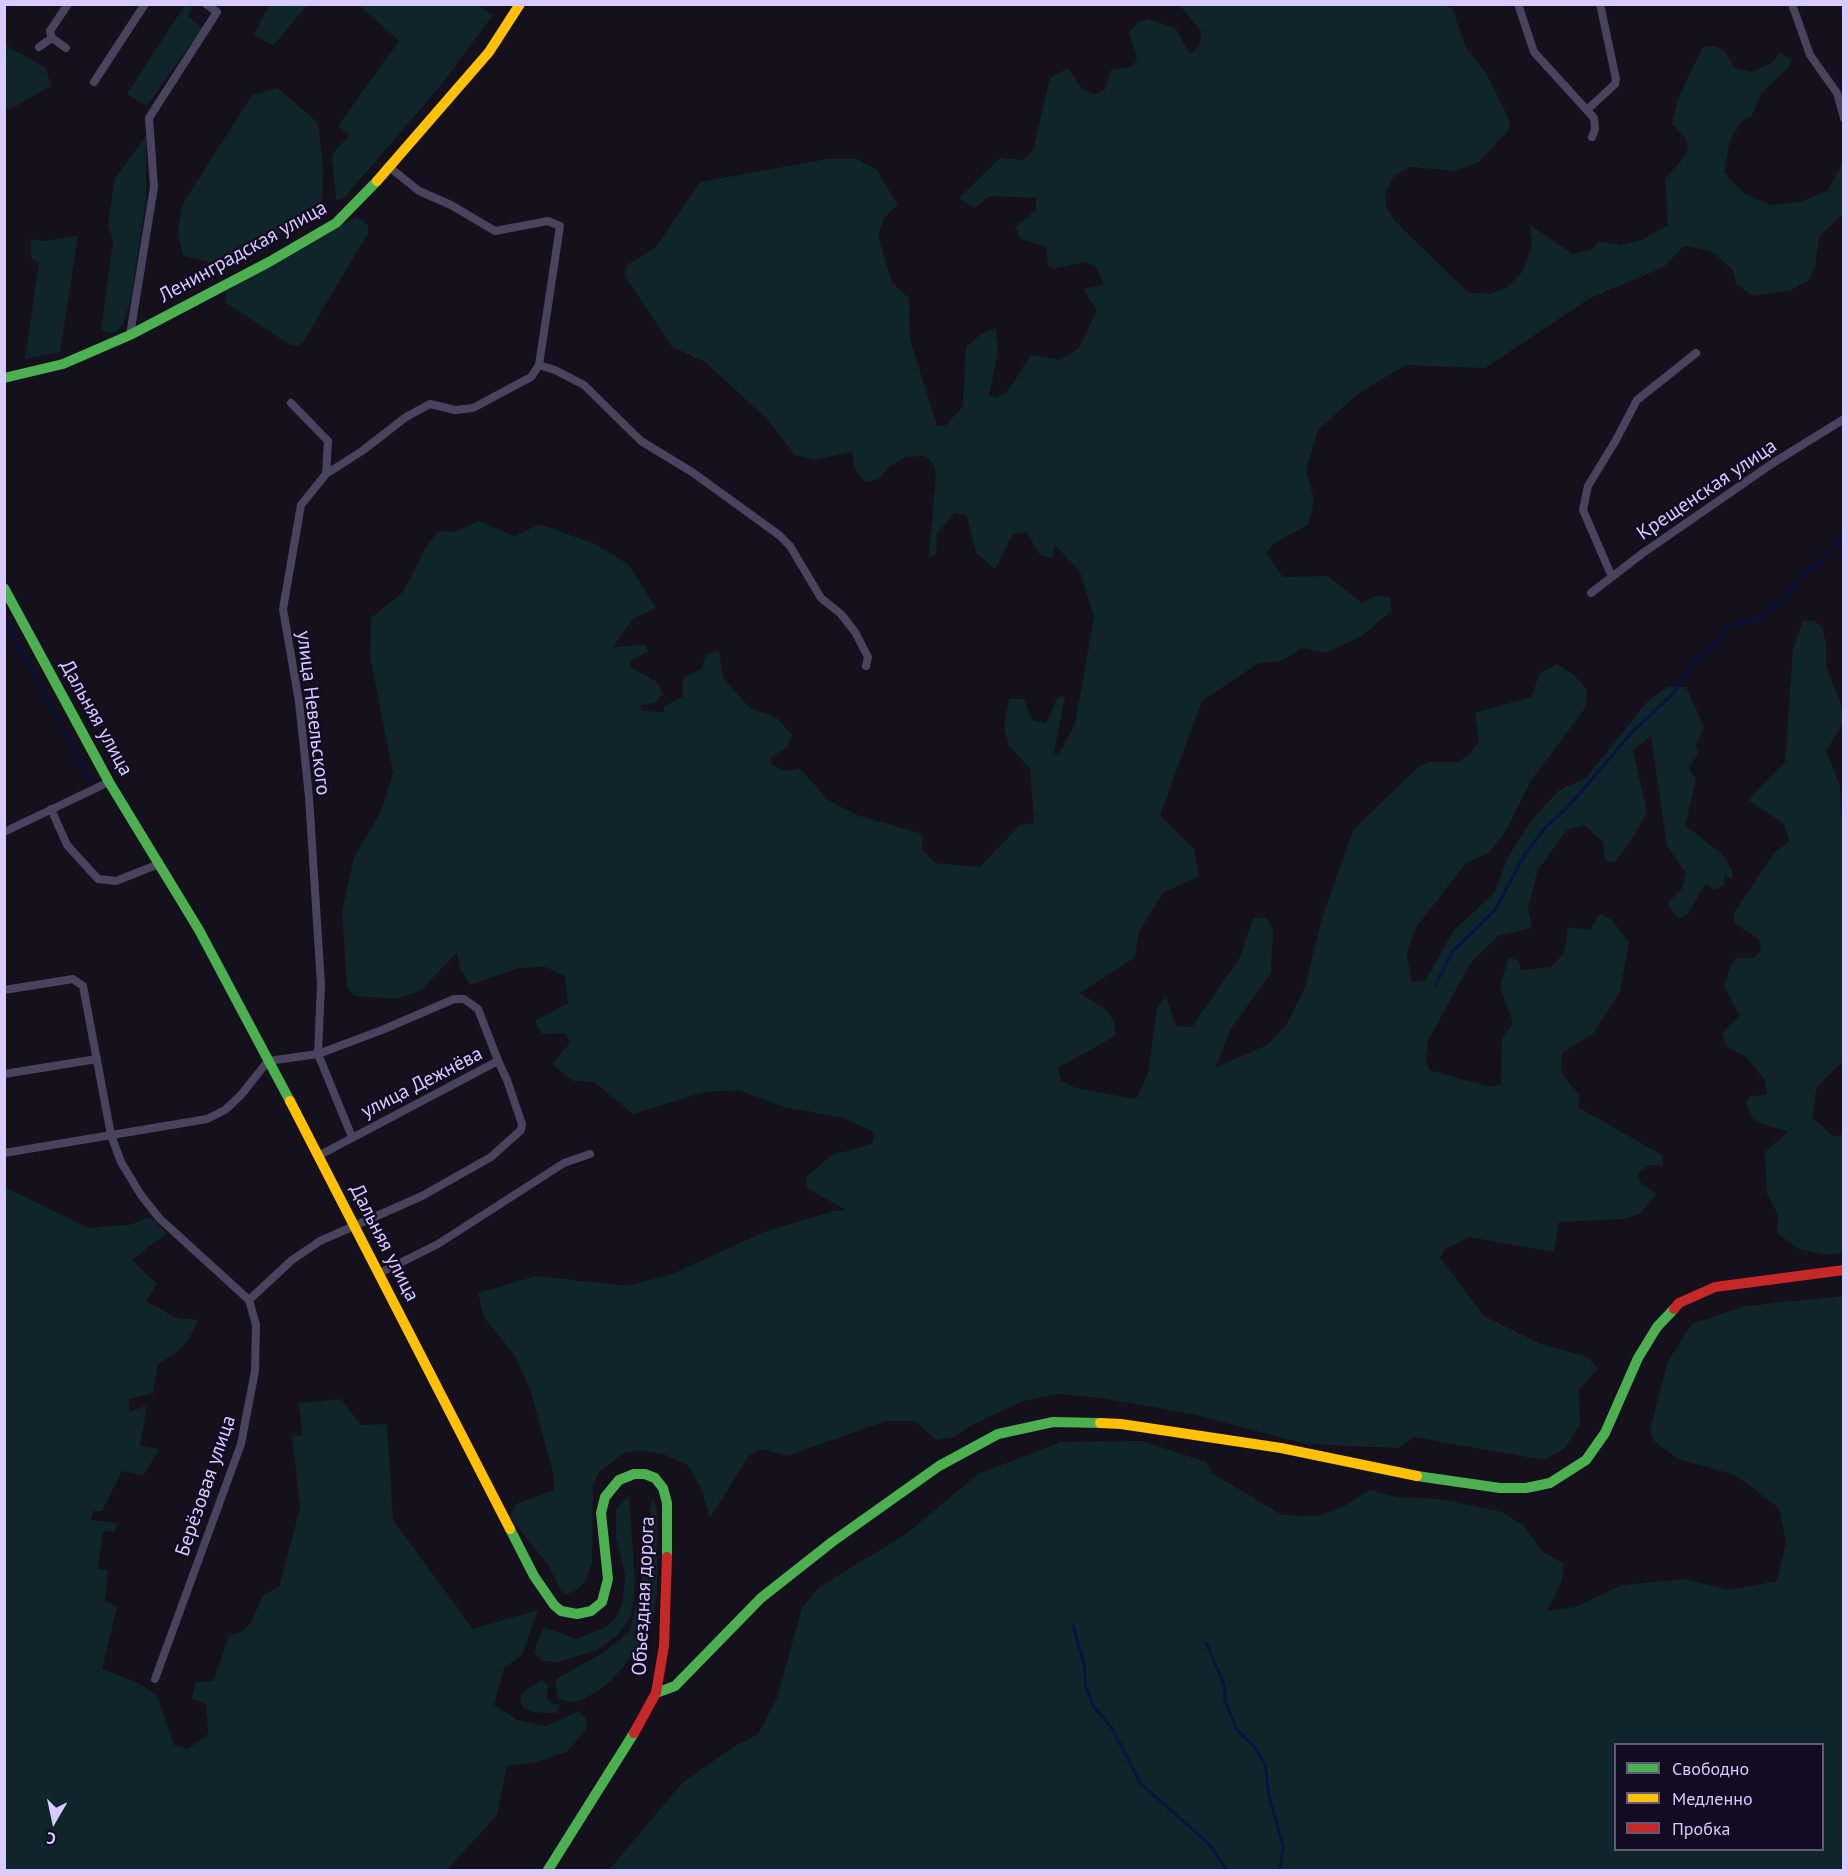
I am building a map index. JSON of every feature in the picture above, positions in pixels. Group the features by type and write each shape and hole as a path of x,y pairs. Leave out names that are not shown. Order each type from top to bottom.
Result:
{"street":[{"path":"66,48 52,38 50,31 68,4"},
{"path":"94,82 145,4"},
{"path":"130,335 154,187 149,118 217,12 206,4"},
{"name":"Ленинградская улица","path":"4,378 63,364 130,335 269,262 336,223 361,199 489,52 520,4"},
{"path":"1518,4 1534,52 1594,118 1595,129 1592,137"},
{"path":"1588,109 1615,84 1616,79 1600,4"},
{"path":"1792,4 1810,55 1836,93 1844,118"},
{"path":"39,47 52,38"},
{"path":"388,166 419,191 451,205 495,231 548,221 560,226 539,365 555,370 584,385 641,441 692,472 779,535 790,546 820,598 841,614 855,632 867,657 866,666"},
{"path":"1612,577 1583,510 1588,486 1616,440 1636,400 1696,353"},
{"name":"улица Невельского","path":"318,1054 321,984 309,797 299,702 283,609 301,505 326,474 362,452 406,417 430,404 455,410 473,408 531,377 539,365"},
{"path":"291,403 328,441 326,474"},
{"name":"Крещенская улица","path":"1591,592 1773,463 1844,419"},
{"name":"Дальняя улица","path":"4,588 109,782 199,930 357,1227 534,1576 561,1611 577,1614 591,1611"},
{"path":"4,832 109,782"},
{"path":"51,809 67,845 98,879 116,881 159,864"},
{"path":"4,990 73,979 79,981 83,986 111,1135 121,1162 153,1210 249,1300 320,1241 357,1227"},
{"path":"4,1153 207,1119 225,1110 241,1095 268,1061 318,1054 454,999 464,999 478,1009 499,1063"},
{"path":"318,1054 352,1137"},
{"path":"4,1074 97,1059"},
{"name":"улица Дежнёва","path":"318,1156 499,1063 518,1113 521,1130 491,1157 422,1196 357,1227"},
{"path":"380,1273 438,1244 564,1163 590,1154"},
{"path":"656,1693 675,1686 761,1598 832,1542 939,1466 998,1434 1053,1422 1121,1424 1281,1448 1399,1474 1500,1488 1526,1488 1550,1483 1586,1460 1605,1433 1638,1358 1658,1327 1679,1302 1715,1287 1844,1270"},
{"name":"Берёзовая улица","path":"155,1679 241,1444 255,1371 256,1325 249,1300"},
{"name":"Объездная дорога","path":"548,1870 651,1706 656,1693 664,1646 667,1503 660,1482 649,1475 633,1474 619,1480 605,1497 601,1521 608,1565 607,1586 602,1602 591,1611"}],"green space":[{"path":"270,4 307,5 273,46 254,34"},
{"path":"1435,4 1452,8 1466,48 1486,73 1509,120 1509,130 1479,162 1456,171 1410,167 1394,176 1385,193 1386,207 1395,221 1468,292 1490,294 1508,287 1523,271 1532,244 1530,225 1573,254 1593,249 1598,241 1621,245 1642,240 1668,225 1665,179 1684,157 1688,148 1686,139 1672,124 1678,99 1702,48 1714,46 1724,50 1735,68 1751,72 1770,64 1780,53 1791,59 1789,67 1762,93 1752,115 1741,122 1730,140 1724,172 1745,194 1772,205 1801,202 1828,190 1843,162 1843,214 1819,237 1815,267 1808,281 1791,290 1752,296 1736,284 1733,270 1711,251 1684,246 1664,267 1590,298 1485,368 1406,365 1359,393 1318,430 1306,470 1314,500 1308,525 1274,543 1266,553 1283,577 1328,576 1362,603 1375,596 1390,597 1391,611 1362,636 1326,653 1302,648 1283,660 1257,664 1202,701 1160,815 1194,849 1199,876 1163,893 1140,930 1134,958 1080,993 1104,1008 1114,1020 1115,1036 1058,1068 1061,1081 1076,1088 1136,1099 1148,1073 1157,1008 1166,996 1176,1026 1192,1027 1240,957 1253,918 1267,918 1273,930 1271,973 1230,1030 1216,1067 1267,1045 1287,1024 1305,988 1321,921 1353,830 1417,768 1429,762 1458,762 1471,753 1479,741 1475,713 1531,697 1540,673 1557,664 1574,675 1587,690 1586,707 1530,782 1506,830 1489,853 1466,863 1415,929 1407,955 1412,983 1426,980 1453,931 1494,893 1508,857 1531,821 1559,790 1586,778 1647,702 1667,687 1686,687 1704,727 1696,745 1698,754 1689,768 1696,780 1685,825 1722,854 1732,870 1733,880 1724,875 1725,885 1714,890 1706,883 1688,914 1678,919 1667,903 1682,889 1686,873 1667,846 1651,736 1633,750 1647,812 1632,839 1614,863 1605,860 1603,842 1584,825 1567,830 1538,870 1528,908 1532,928 1498,936 1471,962 1428,1041 1426,1060 1429,1070 1491,1087 1501,1084 1502,1038 1513,1023 1500,987 1508,958 1518,960 1521,970 1552,967 1564,952 1568,927 1590,930 1600,914 1610,918 1629,942 1620,992 1593,1034 1562,1053 1561,1072 1580,1096 1578,1107 1662,1155 1663,1166 1648,1165 1638,1174 1640,1182 1657,1194 1640,1214 1624,1219 1559,1222 1554,1252 1469,1237 1445,1249 1440,1258 1484,1316 1541,1344 1588,1357 1598,1369 1579,1390 1580,1425 1565,1448 1544,1460 1414,1437 1399,1448 1306,1444 1188,1413 1100,1398 1058,1394 1023,1401 970,1426 954,1437 936,1440 915,1421 886,1421 787,1456 763,1449 750,1454 710,1518 701,1488 689,1466 665,1455 640,1450 624,1453 599,1472 593,1486 592,1562 586,1580 577,1590 565,1595 559,1588 549,1566 510,1517 516,1504 554,1490 554,1476 530,1389 515,1356 484,1317 478,1293 536,1276 628,1286 672,1274 764,1232 833,1211 846,1210 807,1188 806,1177 832,1155 872,1144 874,1138 872,1131 843,1118 784,1107 739,1090 704,1092 633,1114 594,1082 573,1081 552,1064 570,1043 565,1033 542,1034 535,1021 568,1003 565,976 546,967 519,968 470,985 460,968 457,952 421,991 395,999 355,996 347,988 342,910 354,858 381,811 393,773 370,656 371,618 403,592 427,545 439,531 454,532 479,521 514,536 540,524 597,545 629,565 656,608 633,619 613,647 646,645 648,652 631,660 630,667 657,682 663,694 655,703 638,706 643,711 664,712 664,706 683,697 683,678 701,669 706,655 719,650 723,678 750,708 777,718 792,735 788,747 771,757 772,765 785,771 800,768 828,800 857,815 922,834 922,849 935,863 980,867 1020,825 1034,823 1030,768 1009,746 1004,726 1009,699 1024,699 1032,720 1046,723 1058,697 1065,696 1054,753 1058,756 1075,724 1094,617 1080,572 1055,545 1052,558 1040,555 1026,532 1013,534 995,569 976,553 967,516 955,513 937,533 936,554 929,558 936,474 933,463 924,456 905,457 889,467 879,479 865,482 854,468 853,451 815,460 795,455 767,419 705,362 672,347 625,276 627,265 656,247 700,182 827,159 857,159 876,169 898,205 885,217 878,236 892,283 909,298 910,339 937,426 945,426 963,406 966,346 983,333 996,328 998,353 989,395 995,398 1008,391 1031,355 1060,360 1079,348 1097,310 1083,289 1104,285 1097,268 1085,262 1053,269 1048,266 1046,247 1020,239 1015,227 1036,210 1036,198 989,196 975,208 959,198 1000,158 1023,160 1033,150 1050,78 1068,68 1082,89 1096,94 1105,89 1111,70 1132,67 1137,59 1129,33 1138,22 1148,19 1175,28 1190,54 1200,45 1201,31 1179,5"},
{"path":"185,5 192,7 188,16 202,28 147,106 127,94"},
{"path":"359,5 477,5 493,15 441,85 344,198 336,200 332,155 349,135 338,126 399,41"},
{"path":"5,45 46,68 51,86 11,109 5,108"},
{"path":"278,88 318,123 323,166 322,209 228,266 183,256 178,234 182,205 252,95"},
{"path":"146,136 146,199 131,299 122,326 116,332 109,333 101,330 113,241 108,223 115,178"},
{"path":"356,217 368,226 368,233 304,341 298,346 290,345 225,302 227,291"},
{"path":"78,236 60,352 25,359 39,263 31,258 31,239 44,241"},
{"path":"1813,620 1822,627 1826,643 1826,666 1844,712 1843,723 1826,751 1840,786 1843,840 1843,1061 1817,1087 1812,1117 1833,1136 1842,1135 1843,1132 1843,1252 1826,1255 1799,1249 1777,1233 1778,1215 1767,1193 1765,1152 1788,1132 1754,1121 1746,1103 1750,1096 1767,1095 1765,1080 1746,1057 1726,1046 1722,1033 1740,1016 1724,986 1731,966 1736,958 1754,958 1761,950 1759,939 1734,923 1734,913 1774,853 1789,841 1784,824 1748,800 1785,762 1793,649 1803,621"},
{"path":"4,1187 89,1228 132,1224 150,1217 167,1233 132,1260 157,1284 146,1301 177,1318 198,1320 189,1339 177,1352 158,1364 153,1393 129,1399 129,1412 147,1405 140,1446 159,1449 144,1475 122,1471 102,1511 93,1511 91,1520 118,1523 114,1532 103,1531 98,1569 108,1570 105,1601 117,1607 102,1669 136,1682 157,1695 174,1745 188,1749 208,1734 206,1704 192,1699 196,1682 213,1681 229,1636 242,1631 251,1623 263,1595 279,1587 300,1508 292,1435 302,1436 299,1403 341,1399 361,1425 387,1424 393,1520 473,1629 538,1610 522,1655 504,1668 494,1705 517,1720 546,1726 579,1711 586,1718 587,1728 567,1752 536,1762 507,1766 497,1815 447,1870 5,1870"},
{"path":"1843,1296 1843,1870 609,1870 682,1783 735,1746 758,1734 777,1698 802,1608 818,1588 906,1534 978,1474 1061,1442 1142,1441 1206,1462 1212,1473 1282,1515 1318,1516 1346,1505 1369,1490 1398,1497 1439,1499 1502,1512 1523,1525 1542,1551 1564,1564 1562,1581 1547,1611 1575,1607 1622,1585 1685,1579 1729,1590 1777,1581 1786,1542 1779,1508 1735,1475 1678,1459 1654,1441 1650,1429 1668,1361 1692,1324 1744,1306"},
{"path":"629,1495 635,1582 631,1617 617,1636 597,1650 559,1662 542,1661 535,1654 536,1645 544,1627 576,1639 608,1626 618,1614 623,1599 625,1575 616,1537 616,1509"},
{"path":"652,1498 657,1508 657,1595 652,1624 645,1640 611,1681 596,1692 582,1700 569,1702 558,1698 555,1680 604,1652 628,1633 640,1595"},
{"path":"542,1680 548,1685 547,1698 551,1703 560,1705 557,1713 533,1712 525,1709 521,1703 520,1698 524,1691"}],"waterway":[{"path":"1436,984 1452,952 1495,910 1525,854 1545,828 1568,807 1632,732 1672,695 1696,659 1716,644 1728,627 1759,618 1783,600 1803,574 1822,560 1844,536"},
{"path":"4,618 91,781"},
{"path":"1073,1626 1084,1664 1086,1687 1094,1707 1112,1728 1140,1783 1209,1844 1227,1870"},
{"path":"1206,1643 1224,1684 1225,1701 1237,1730 1253,1745 1265,1764 1269,1796 1283,1846 1280,1870"}],"traffic: fast":[{"path":"4,378 63,364 130,335 269,262 336,223 377,181"},
{"path":"4,588 109,782 199,930 290,1101"},
{"path":"1417,1476 1500,1488 1526,1488 1550,1483 1586,1460 1605,1433 1638,1358 1657,1327 1674,1309"},
{"path":"656,1693 675,1686 761,1598 832,1542 939,1466 998,1434 1053,1422 1100,1423"},
{"path":"510,1529 534,1576 554,1605 561,1611 577,1614 591,1611 602,1602 608,1579 601,1513 605,1497 619,1480 634,1474 645,1474 655,1478 663,1488 667,1503 667,1557"},
{"path":"548,1870 634,1733"}],"traffic: slow":[{"path":"377,181 489,52 520,4"},
{"path":"290,1101 510,1529"},
{"path":"1100,1423 1121,1424 1281,1448 1417,1476"}],"traffic: jam":[{"path":"1674,1309 1679,1303 1715,1287 1844,1270"},
{"path":"634,1733 656,1693 664,1646 667,1557"}]}
